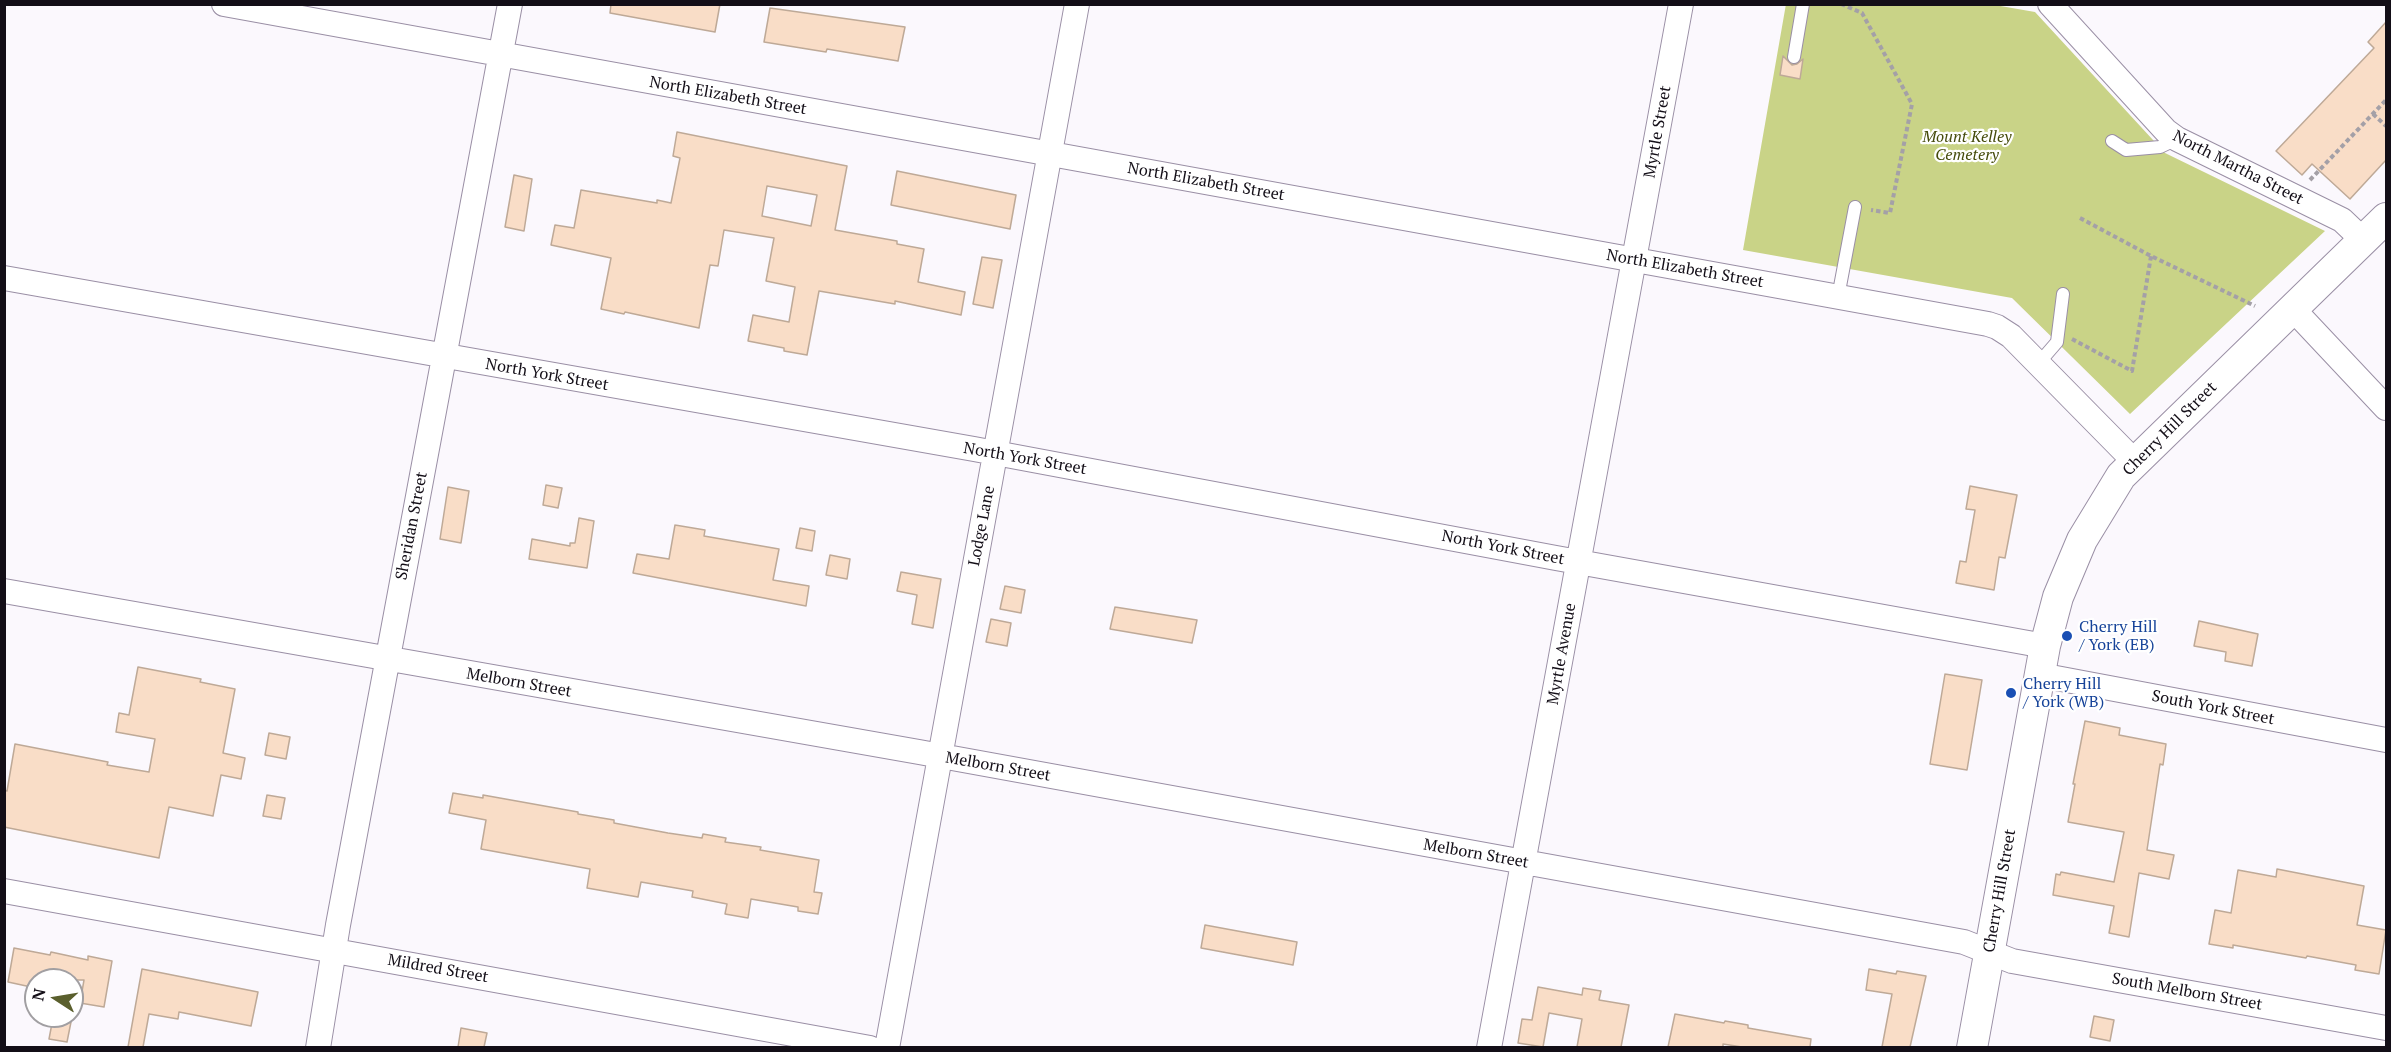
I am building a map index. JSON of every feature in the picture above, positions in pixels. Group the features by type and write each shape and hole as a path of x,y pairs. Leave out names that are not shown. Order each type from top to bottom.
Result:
{"street":[{"name":"North Elizabeth Street","path":"224,4 1997,327 2011,336 2135,462"},
{"name":"Sheridan Street","path":"318,1047 387,660 510,4"},
{"name":"Lodge Lane","path":"886,1047 1077,4"},
{"name":"Myrtle Street","path":"1635,260 1681,4"},
{"name":"North Martha Street","path":"2050,4 2166,131 2177,139 2342,220 2363,240"},
{"name":"Cherry Hill Street","path":"1972,1047 2045,646 2058,597 2082,540 2121,476 2386,218"},
{"name":"Myrtle Avenue","path":"1489,1047 1635,260"},
{"name":"North York Street","path":"4,278 994,453 2045,646"},
{"path":"2292,308 2386,408"},
{"name":"Melborn Street","path":"4,591 938,756 1964,942 1989,953"},
{"name":"South York Street","path":"2040,675 2386,740"},
{"name":"Mildred Street","path":"4,891 870,1047"},
{"name":"South Melborn Street","path":"1989,953 2012,960 2386,1028"}],"lane":[{"path":"1794,57 1803,4"},
{"path":"2112,141 2126,150 2160,147 2177,139"},
{"path":"1838,297 1855,207"},
{"path":"2038,364 2057,342 2062,294"}],"path":[{"path":"1841,4 1862,13 1912,104 1890,213 1855,207"},
{"path":"2307,183 2386,100"},
{"path":"2373,114 2386,126"},
{"path":"2080,218 2151,256 2254,306"},
{"path":"2058,332 2132,371 2151,256"}],"green space":[{"name":"Mount Kelley Cemetery","path":"1786,4 1989,4 2035,12 2165,153 2325,231 2130,414 2012,298 1743,250"}],"building":[{"path":"611,4 720,4 715,32 610,13"},
{"path":"770,8 905,27 898,61 827,49 826,52 764,42"},
{"path":"2386,22 2386,160 2350,199 2312,164 2302,175 2276,151 2374,48 2368,42"},
{"path":"1783,56 1792,65 1803,59 1800,79 1780,75"},
{"path":"677,132 847,166 835,230 897,241 897,244 924,249 918,282 965,292 961,315 895,301 895,304 819,291 807,355 748,341 753,315 789,322 795,287 766,281 774,238 724,230 718,266 710,265 699,328 601,309 611,258 551,245 555,225 574,228 581,190 657,203 657,200 671,203 680,158 673,156","holes":["767,186 817,195 811,226 762,216"]},
{"path":"897,171 1016,195 1010,229 891,205"},
{"path":"514,175 532,179 524,231 505,227"},
{"path":"982,257 1002,260 993,308 973,304"},
{"path":"546,485 562,488 558,508 543,505"},
{"path":"1970,486 2017,495 2005,558 1999,557 1994,590 1956,583 1960,561 1966,562 1975,510 1966,509"},
{"path":"448,487 469,491 461,543 440,539"},
{"path":"579,518 594,521 587,568 529,559 532,539 570,546 570,543 575,543"},
{"path":"675,525 705,530 704,536 779,549 773,580 809,586 806,606 633,573 637,554 669,559"},
{"path":"800,528 815,531 812,551 796,548"},
{"path":"830,555 850,559 847,579 826,575"},
{"path":"901,572 941,579 933,628 912,624 917,595 897,591"},
{"path":"1005,586 1025,590 1021,613 1000,609"},
{"path":"1115,607 1197,620 1192,643 1110,629"},
{"path":"991,619 1011,623 1007,646 986,642"},
{"path":"2199,621 2258,634 2252,666 2225,661 2226,652 2194,646"},
{"path":"138,667 201,679 200,682 235,689 223,753 245,758 241,779 221,775 213,816 169,807 159,858 4,827 4,790 7,791 15,744 149,772 155,739 116,732 119,713 129,715"},
{"path":"1945,674 1982,680 1967,770 1930,764"},
{"path":"2085,721 2120,728 2119,735 2166,744 2163,765 2160,764 2147,850 2174,855 2169,879 2139,873 2129,937 2109,933 2114,906 2053,895 2056,874 2060,875 2061,872 2114,882 2124,832 2068,822"},
{"path":"269,733 290,737 286,759 265,755"},
{"path":"453,793 483,798 483,795 578,812 578,814 614,820 614,823 668,833 702,838 703,834 726,838 725,842 761,847 760,850 819,860 814,892 822,893 818,914 798,911 798,907 751,899 748,918 725,914 727,904 692,897 693,891 641,882 638,897 587,888 590,869 481,849 486,820 449,813"},
{"path":"267,795 285,798 281,819 263,816"},
{"path":"2277,869 2364,886 2357,925 2386,930 2379,974 2355,970 2356,965 2307,956 2306,958 2233,945 2233,948 2209,944 2215,910 2231,913 2238,870 2276,877"},
{"path":"1205,925 1297,942 1293,965 1201,948"},
{"path":"14,948 50,955 51,952 88,960 88,956 112,961 104,1007 84,1004 84,968 24,968 24,985 8,982"},
{"path":"142,969 258,992 251,1026 179,1012 178,1019 149,1014 143,1047 128,1047"},
{"path":"1869,969 1926,976 1910,1047 1882,1047 1892,994 1866,990"},
{"path":"1538,987 1582,995 1583,988 1601,991 1599,1000 1629,1005 1621,1047 1577,1047 1582,1019 1549,1013 1543,1047 1518,1043 1522,1019 1532,1020"},
{"path":"1675,1014 1748,1025 1748,1028 1811,1039 1810,1047 1742,1047 1723,1044 1723,1047 1668,1047"},
{"path":"2094,1016 2114,1020 2110,1041 2090,1037"},
{"path":"51,1028 70,1028 67,1042 49,1039"},
{"path":"461,1028 487,1033 484,1047 458,1047"}],"place":[{"name":"Cherry Hill / York (EB)","path":"2067,636"},
{"name":"Cherry Hill / York (WB)","path":"2011,693"}]}
